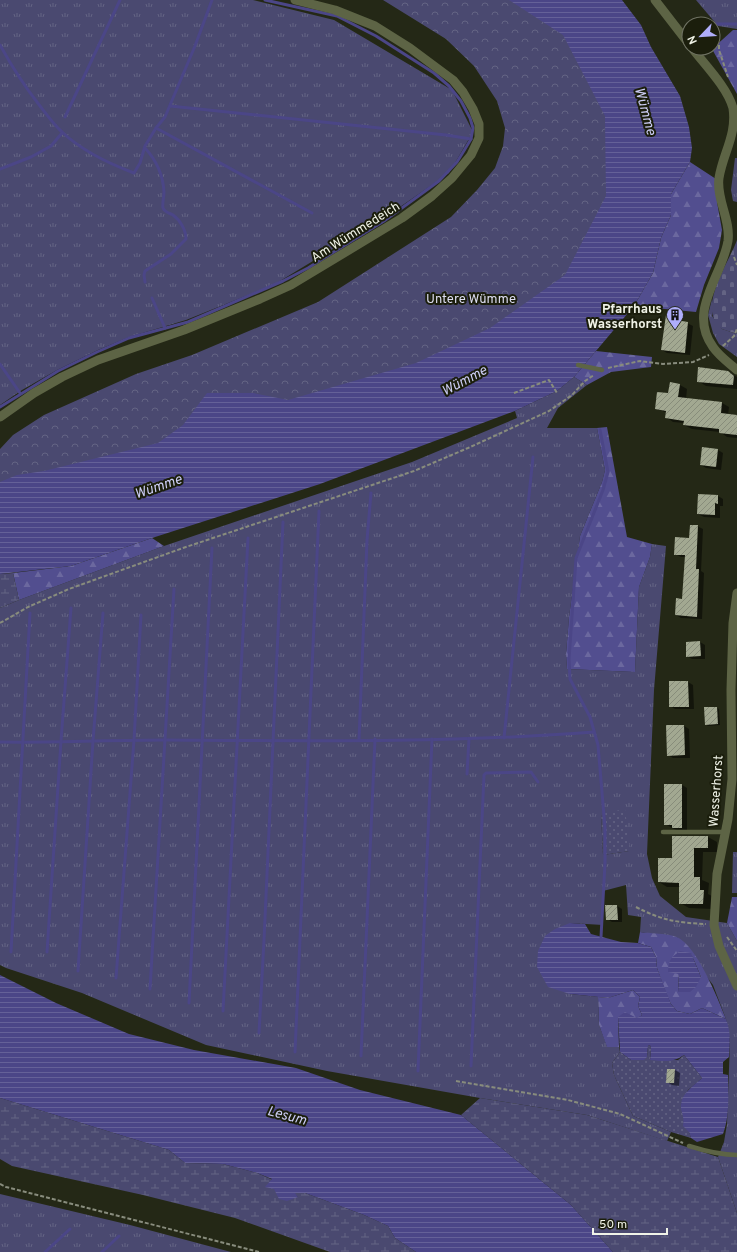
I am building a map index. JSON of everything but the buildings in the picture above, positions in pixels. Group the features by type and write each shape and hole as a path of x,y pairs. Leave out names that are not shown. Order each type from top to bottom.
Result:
{"street":[{"name":"Am Wümmedeich","path":"0,417 34,393 62,377 98,360 184,330 260,300 291,285 402,218 432,196 452,178 471,155 479,138 479,124 473,109 463,92 453,80 410,48 375,26 335,10 295,0"},
{"path":"655,0 681,34"},
{"path":"698,56 727,94 733,108 735,122 734,136 719,178 720,195 726,220 728,240 724,257 707,296 704,310 704,324 706,334 716,352 737,370"},
{"name":"Wasserhorst","path":"737,593 733,623 730,690 732,779 726,832 717,874 714,925 719,946 737,986"}],"lane":[{"path":"578,365 602,370"},
{"path":"663,832 726,832"},
{"path":"689,1146 726,1155 737,1154"}],"path":[{"path":"721,56 731,89 727,94"},
{"path":"737,253 734,255 737,265"},
{"path":"0,623 28,607 69,589 183,548 414,471 455,454 549,411 572,396 585,381 602,370 640,361 663,364 693,362 716,352 734,336 737,331"},
{"path":"514,393 549,380 557,393"},
{"path":"636,907 654,916 679,923 714,925"},
{"path":"456,1081 568,1100 620,1114 689,1146"},
{"path":"0,1184 6,1187 259,1252"}],"green space":[{"path":"0,0 253,0 334,20 452,90 473,132 449,173 384,218 275,284 186,320 129,337 98,350 57,370 22,390 0,405"},
{"name":"Untere Wümme","path":"383,0 555,0 639,157 569,323 0,534 0,449 13,435 44,415 136,374 192,355 318,302 451,217 477,190 495,168 503,146 505,128 497,101 474,66 446,39"},
{"path":"696,0 737,0 737,29 721,26 721,16 710,16"},
{"path":"733,30 737,30 737,94 716,56 721,56 721,41"},
{"path":"735,158 737,158 737,202 733,201 731,190"},
{"path":"690,162 716,179 717,202 722,230 719,248 704,285 696,312 634,306 653,273 661,238 671,215 671,194"},
{"path":"737,240 737,334 722,329 715,320 712,310 716,286"},
{"path":"712,299 712,316 722,329 737,334 737,357 719,344 713,333 708,315"},
{"path":"596,351 652,357 651,367 611,372 587,385 574,377"},
{"path":"574,377 587,385 558,408 547,428 597,428 605,470 602,482 580,536 569,617 566,654 567,669 635,672 639,587 650,557 652,544 666,546 654,690 647,854 652,878 660,896 686,917 727,923 737,941 737,1213 718,1157 724,1142 727,1124 730,1041 726,1019 713,985 677,937 640,932 641,917 628,915 626,885 603,891 603,925 570,923 570,994 598,997 599,1025 607,1046 619,1047 620,1052 612,1063 614,1075 633,1116 671,1132 667,1141 587,1115 327,1071 206,1045 82,993 0,965 0,608 164,546 412,462 517,418 515,411 557,391","holes":["601,814 629,851 603,855"]},
{"path":"607,427 627,537 652,544 650,557 639,587 635,672 567,669 566,654 569,617 580,536 602,482 605,470 597,428"},
{"path":"152,538 164,546 19,600 13,573 71,566"},
{"path":"13,573 19,600 0,608 0,574"},
{"path":"625,809 630,851 603,855 601,814"},
{"path":"733,852 737,852 737,893 732,893"},
{"path":"732,897 737,897 737,941 727,923"},
{"path":"640,932 674,936 685,942 706,974 726,1019 702,1008 690,1014 677,1011 671,1004 666,993 657,968 656,957 651,947 638,943","holes":["691,953 701,977 678,992 679,974"]},
{"path":"633,990 640,997 638,1006 642,1015 638,1018 618,1017 619,1047 607,1047 599,1025 598,997 608,998"},
{"path":"650,1045 650,1060 678,1060 684,1055 702,1078 688,1090 681,1104 691,1138 671,1132 633,1116 614,1075 612,1063 620,1052 631,1060 647,1057 648,1046"},
{"path":"0,1098 169,1150 185,1163 223,1164 257,1173 273,1180 274,1189 298,1197 294,1193 305,1193 364,1215 388,1226 395,1238 416,1252 330,1252 235,1218 143,1195 12,1166 0,1159"},
{"path":"480,1098 587,1115 718,1157 737,1213 737,1252 613,1252 571,1205 461,1115"},
{"path":"0,1194 130,1225 231,1252 0,1252"}],"water":[{"name":"Wümme","path":"509,0 622,0 641,25 651,47 680,96 689,127 692,148 690,162 671,194 671,215 661,238 653,273 634,306 574,377 557,391 515,411 320,484 152,538 71,566 0,574 0,482 17,475 44,471 158,443 183,425 207,393 253,393 288,400 416,363 490,328 565,275 606,196 605,116 563,35"},
{"path":"570,923 585,924 591,934 621,942 638,943 651,947 656,957 657,968 671,1004 677,1011 690,1014 702,1008 726,1019 729,1028 730,1042 729,1057 723,1062 723,1074 728,1075 728,1112 723,1134 697,1142 691,1138 689,1132 683,1126 681,1107 682,1100 689,1089 702,1078 684,1055 680,1058 672,1060 650,1060 650,1045 648,1046 647,1057 644,1060 631,1060 620,1052 618,1017 625,1012 637,1018 642,1015 638,1006 640,997 633,990 608,998 570,994 548,987 537,967 538,951 545,936 555,929"},
{"path":"680,951 691,953 701,977 696,987 690,992 678,992 679,974 668,972 671,960"},
{"name":"Lesum","path":"0,975 56,1003 129,1034 194,1050 296,1068 360,1090 461,1115 571,1205 613,1252 416,1252 395,1238 388,1226 364,1215 305,1193 295,1193 298,1197 287,1201 279,1199 274,1189 265,1187 272,1179 257,1173 223,1164 185,1163 169,1150 0,1098"}],"waterway":[{"path":"65,117 120,0"},
{"path":"0,45 34,99 59,129 87,151 134,173 140,163 145,146 165,117 195,46 212,0"},
{"path":"0,407 58,371 97,352 129,338 188,322 283,281 308,268 384,221 439,181 457,162 471,139 473,128 470,118 461,101 449,86 434,73 376,36 337,16 265,0"},
{"path":"721,24 737,24"},
{"path":"170,106 446,135 471,139"},
{"path":"156,128 312,213"},
{"path":"0,169 31,157 51,146 62,133"},
{"path":"145,148 153,158 161,174 164,192 163,208 166,212 176,217 180,222 184,229 186,239 171,254 145,271 145,282"},
{"path":"152,298 165,328"},
{"path":"0,364 20,393"},
{"path":"600,430 608,472 603,490 576,558 569,659 570,679 590,717 598,745 605,828 605,863 601,937"},
{"path":"504,738 533,457"},
{"path":"359,740 367,540 371,493"},
{"path":"295,1052 319,511"},
{"path":"259,1033 283,522"},
{"path":"223,1011 248,538"},
{"path":"189,1003 212,548"},
{"path":"150,989 174,589"},
{"path":"47,952 71,608"},
{"path":"11,952 30,613"},
{"path":"78,971 103,613"},
{"path":"116,978 134,740 141,615"},
{"path":"0,742 166,740 434,740 541,736 594,732"},
{"path":"361,1056 375,739"},
{"path":"418,1071 432,739"},
{"path":"467,774 469,739"},
{"path":"471,1066 484,775 486,773 531,772 538,782"},
{"path":"45,1252 70,1229"},
{"path":"102,1252 119,1236"}],"place":[{"name":"Pfarrhaus Wasserhorst","path":"675,330"}]}
